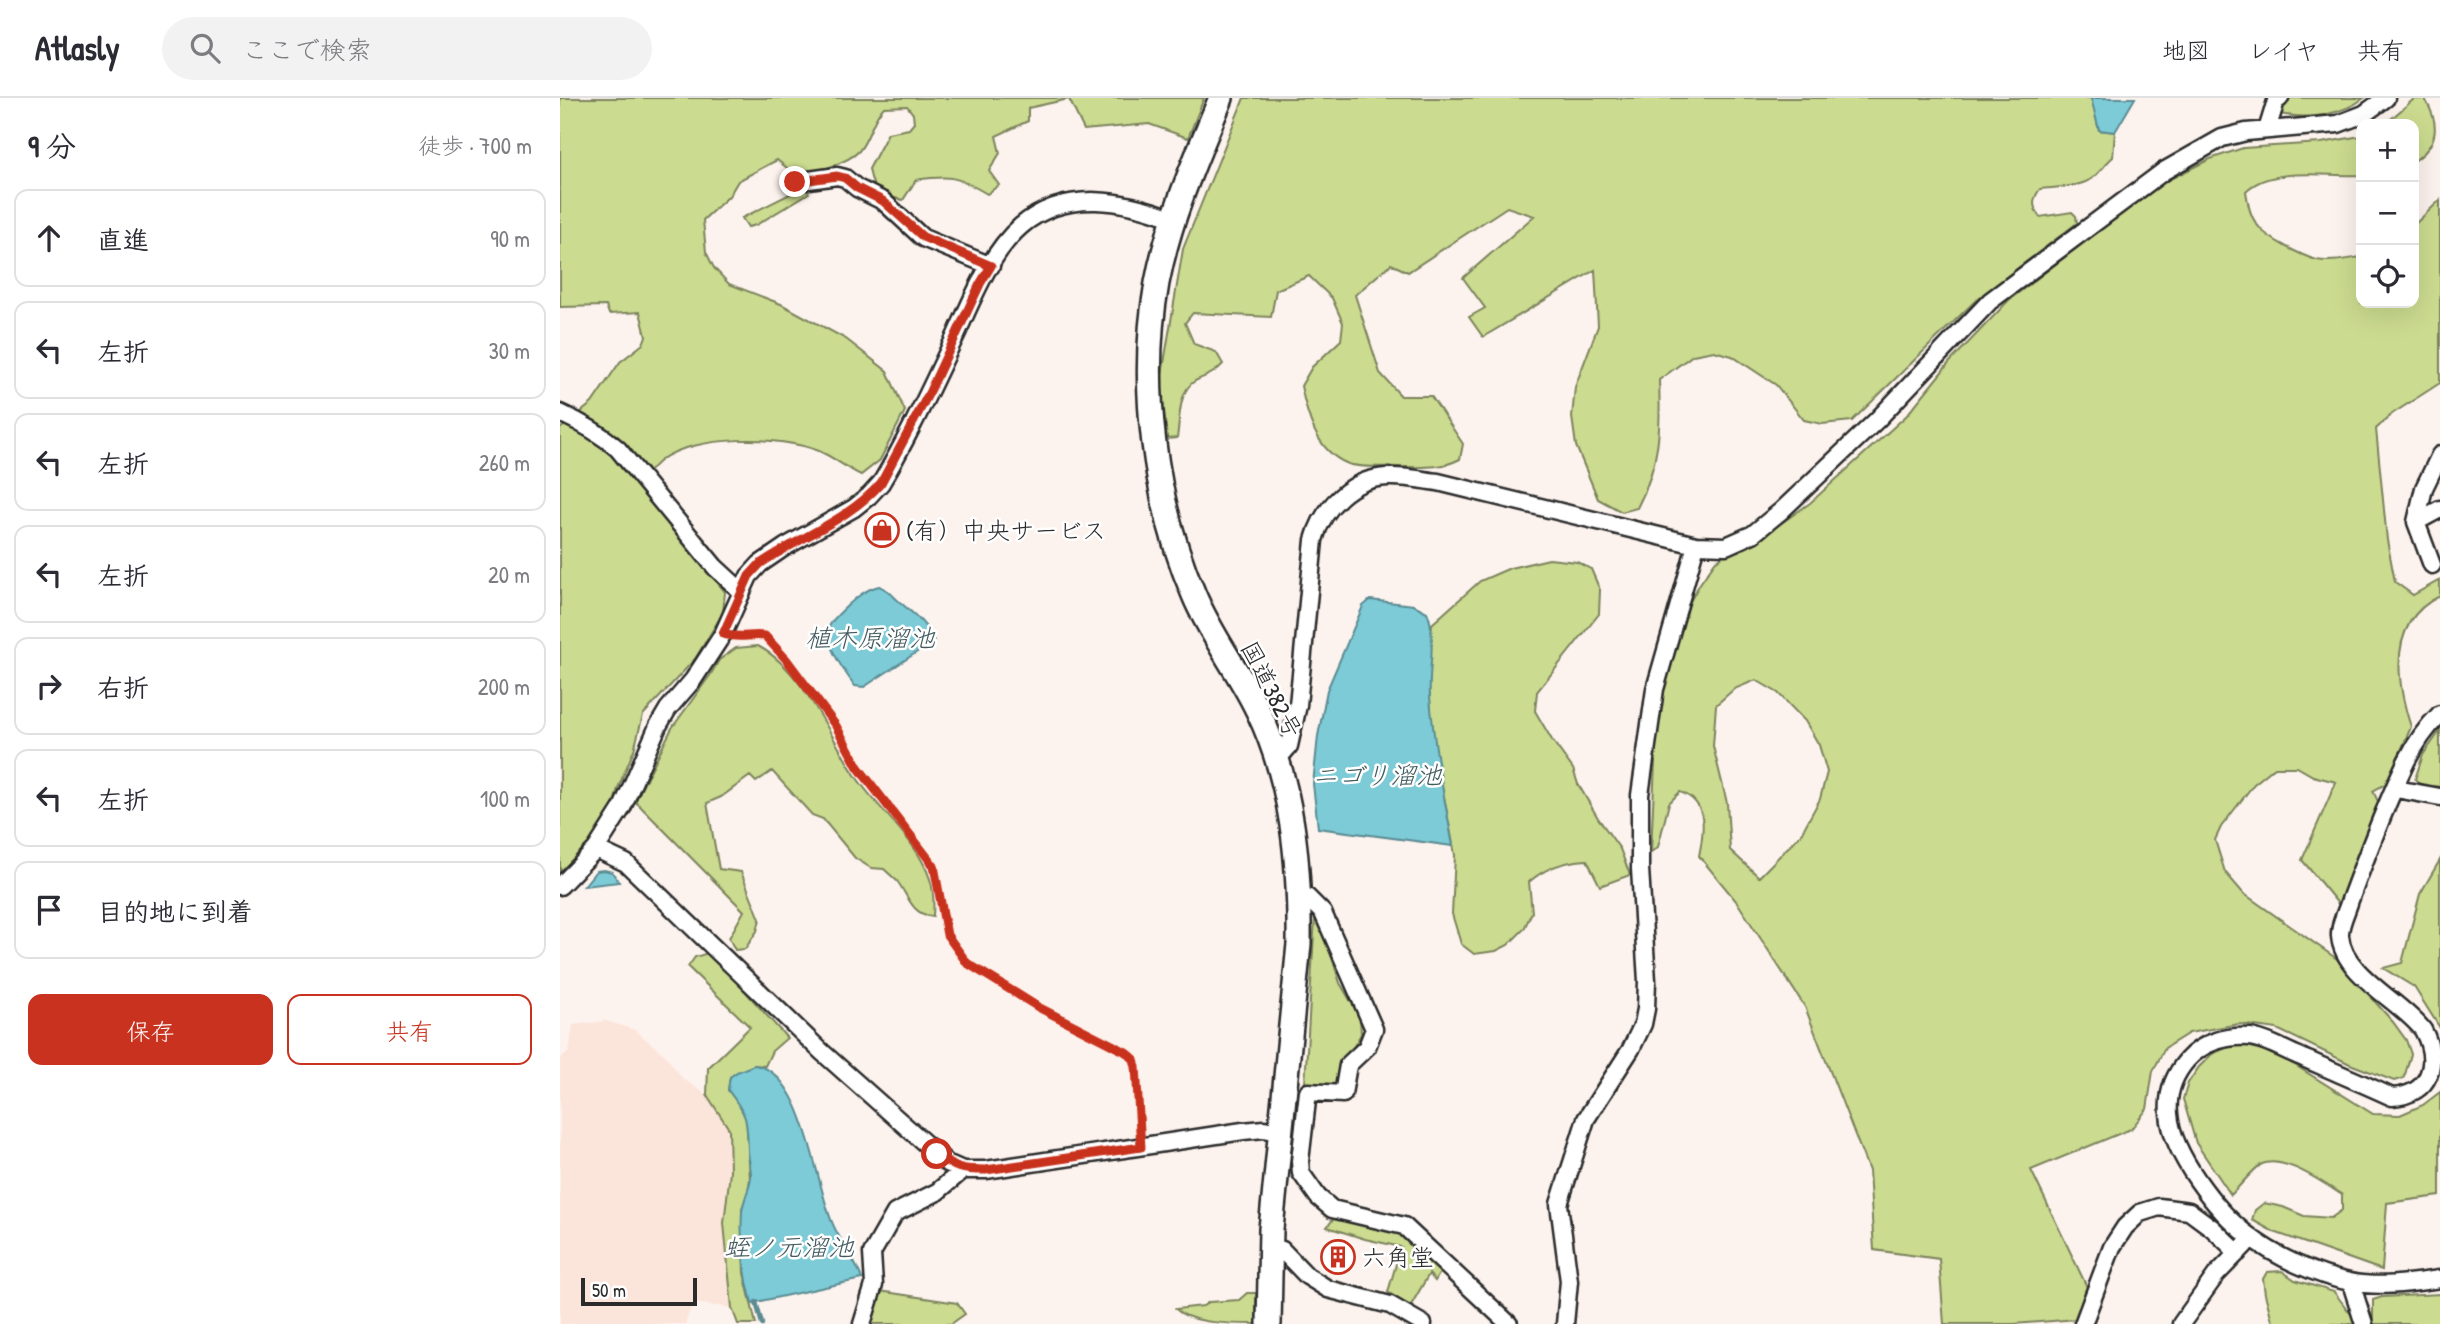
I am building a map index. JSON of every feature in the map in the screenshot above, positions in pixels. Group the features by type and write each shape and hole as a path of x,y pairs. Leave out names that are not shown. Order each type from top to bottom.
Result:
{"highway":[{"name":"国道382号","path":"1221,98 1174,219 1157,283 1148,371 1150,405 1165,505 1177,551 1195,599 1252,700 1277,755 1294,836 1300,897 1299,944 1279,1132 1269,1324"}],"street":[{"path":"2267,130 2276,101 2280,98"},
{"path":"1277,755 1289,746 1298,705 1317,527 1330,506 1347,492 1367,481 1386,477 1438,482 1696,545 1726,546 1753,534 1772,519 1877,420 1990,301 2164,171 2222,138 2246,132 2338,124 2364,114 2386,98"},
{"path":"795,182 837,176 845,178 857,188 883,201 923,237 991,266"},
{"path":"560,886 596,849 622,808 658,726 723,634 749,576 760,564 854,508 881,483 930,391 980,284 1001,249 1021,226 1055,208 1074,203 1114,200 1174,219"},
{"path":"560,413 604,436 618,449 715,567 741,591"},
{"path":"2432,565 2416,522 2424,488 2440,455"},
{"path":"2416,522 2440,509"},
{"path":"1566,1324 1569,1281 1559,1204 1586,1119 1631,1049 1643,1024 1646,1009 1640,795 1655,689 1696,545"},
{"path":"2440,714 2422,734 2406,762 2357,882 2340,933 2346,957 2424,1031 2431,1044 2435,1070 2429,1082 2404,1096 2392,1097 2252,1037 2230,1037 2210,1043 2193,1054 2180,1069 2172,1084 2169,1098 2171,1127 2189,1166 2235,1226 2252,1238 2296,1262 2351,1283 2403,1284 2440,1279"},
{"path":"2396,789 2440,797"},
{"path":"596,849 626,863 822,1052 947,1163 963,1170 986,1170 1243,1131 1264,1129 1279,1132"},
{"path":"1300,897 1307,897 1323,913 1374,1029 1367,1047 1348,1065 1343,1094 1308,1092 1301,1173 1318,1197 1332,1209 1404,1226 1509,1324"},
{"path":"862,1324 874,1284 872,1253 895,1213 937,1192 963,1170"},
{"path":"2083,1324 2112,1247 2125,1227 2140,1213 2159,1207 2189,1211 2238,1253"},
{"path":"2181,1324 2216,1275 2252,1238"},
{"path":"1271,1247 1282,1250 1307,1276 1328,1289 1390,1305 1423,1324"},
{"path":"2351,1283 2364,1324"}],"path":[{"path":"723,634 736,638 765,636 786,659 836,726 858,767 934,866 947,935 967,963 1038,1007 1126,1052 1134,1059 1141,1147"}],"shaded area":[{"path":"606,1021 635,1030 665,1055 683,1079 707,1095 729,1129 730,1172 724,1223 732,1308 693,1303 685,1324 560,1324 560,1058 569,1052 573,1025"}],"green space":[{"path":"560,98 1204,98 1188,138 1149,124 1084,130 1069,99 1028,108 1028,121 996,136 1000,153 989,171 999,185 987,194 960,180 937,178 916,180 903,200 878,192 869,169 888,133 909,129 914,123 913,114 907,106 884,107 863,146 847,160 797,176 777,160 738,181 729,196 703,220 706,252 714,268 729,284 781,304 846,339 887,371 905,411 880,460 861,475 824,453 803,446 783,442 738,440 694,446 676,452 658,462 639,484 725,592 723,613 695,659 643,715 634,750 618,788 612,811 596,836 560,874 560,429 592,403 620,362 643,344 646,336 640,312 609,314 606,306 560,307"},
{"path":"1244,98 2091,98 2099,130 2115,132 2113,157 2089,181 2040,189 2035,196 2034,206 2040,217 2072,212 2077,223 1975,301 1852,421 1822,424 1804,420 1776,385 1732,356 1714,351 1693,355 1659,380 1660,414 1655,461 1637,508 1622,512 1598,499 1576,446 1572,417 1575,387 1598,326 1595,270 1483,337 1469,317 1485,308 1463,278 1534,216 1507,207 1408,272 1391,264 1355,295 1380,373 1401,396 1431,396 1463,444 1460,459 1431,467 1365,467 1346,463 1327,450 1314,431 1301,386 1312,367 1341,340 1343,323 1332,298 1309,276 1276,290 1271,317 1193,313 1185,323 1194,344 1216,352 1223,364 1213,373 1189,386 1181,406 1177,438 1167,439 1161,381 1183,249"},
{"path":"2288,98 2364,98 2346,109 2324,115 2291,116 2280,114 2281,106"},
{"path":"2414,99 2425,99 2435,125 2428,148 2419,157 2419,119 2391,119"},
{"path":"2356,137 2356,175 2285,175 2257,183 2246,191 2253,219 2263,232 2277,242 2317,260 2356,258 2356,308 2419,308 2419,220 2440,200 2440,383 2392,414 2376,429 2387,540 2395,582 2413,595 2440,580 2440,596 2423,607 2411,621 2400,654 2402,691 2411,727 2387,783 2373,791 2381,808 2339,905 2302,860 2336,782 2313,776 2297,767 2275,767 2254,784 2221,827 2215,840 2225,872 2243,893 2337,959 2393,1022 2406,1040 2411,1054 2404,1078 2394,1081 2350,1064 2277,1029 2239,1024 2189,1033 2165,1048 2153,1071 2147,1109 2131,1129 2031,1170 2087,1287 2077,1319 2014,1324 1944,1324 1939,1259 1874,1250 1869,1171 1805,1007 1737,902 1699,856 1702,818 1696,803 1689,797 1680,792 1669,803 1658,847 1651,852 1657,717 1666,669 1686,609 1715,562 1729,551 1746,548 1810,503 1907,415 1949,363 2009,300 2160,184 2210,159 2243,148 2321,143","holes":["1756,680 1778,693 1805,721 1819,745 1827,772 1820,799 1801,834 1759,877 1730,850 1727,803 1713,746 1716,705 1734,689"]},
{"path":"806,189 809,193 756,225 748,227 742,218 798,190"},
{"path":"1549,559 1577,562 1591,569 1600,590 1599,614 1537,692 1535,711 1573,769 1578,784 1598,818 1620,849 1630,875 1600,886 1587,860 1563,863 1549,869 1529,882 1532,912 1524,929 1508,945 1496,951 1474,954 1461,944 1452,914 1455,855 1433,738 1428,674 1432,624 1480,581 1510,568"},
{"path":"758,646 775,657 803,688 857,778 916,851 931,884 933,916 915,909 897,881 884,869 871,868 855,858 823,819 812,815 772,771 756,782 750,776 721,797 707,803 719,869 741,872 760,919 757,931 745,949 735,950 729,938 744,911 635,801 672,728 719,660 736,648"},
{"path":"2440,731 2440,787 2420,785 2415,779 2423,755"},
{"path":"2440,860 2440,1028 2414,987 2383,968 2402,963 2420,894"},
{"path":"1315,917 1321,923 1340,983 1360,1017 1361,1034 1350,1053 1339,1064 1337,1088 1305,1084"},
{"path":"708,953 787,1038 772,1051 765,1066 754,1065 730,1077 728,1090 746,1114 750,1179 742,1208 744,1273 756,1324 738,1324 732,1308 724,1223 730,1172 729,1129 707,1095 708,1068 750,1027 688,967 695,957"},
{"path":"2250,1044 2290,1062 2373,1114 2400,1115 2423,1105 2440,1092 2440,1196 2387,1203 2382,1270 2274,1232 2252,1220 2255,1210 2264,1203 2304,1216 2331,1218 2342,1210 2342,1195 2304,1172 2271,1162 2259,1166 2231,1195 2196,1143 2183,1099 2188,1083 2212,1054 2231,1046"},
{"path":"1335,1217 1402,1232 1441,1271 1435,1281 1429,1274 1410,1307 1388,1292 1401,1247 1327,1227"},
{"path":"2282,1271 2295,1280 2334,1292 2357,1322 2373,1320 2373,1300 2382,1297 2440,1294 2440,1324 2273,1324 2263,1279 2267,1272"},
{"path":"879,1291 957,1303 965,1314 951,1324 869,1324"},
{"path":"1247,1293 1256,1293 1256,1324 1191,1318 1176,1309 1203,1306 1209,1302 1239,1300"}],"water":[{"path":"2091,98 2135,98 2115,132 2099,130"},
{"name":"植木原溜池","path":"879,586 920,620 934,641 864,687 855,686 832,649 829,627 854,599"},
{"name":"ニゴリ溜池","path":"1370,600 1414,605 1427,612 1431,631 1432,716 1453,846 1318,828 1313,784 1318,736 1327,690 1363,606"},
{"path":"596,871 612,872 619,882 584,886"},
{"name":"蛭ノ元溜池","path":"754,1065 771,1072 785,1087 797,1107 832,1222 862,1279 752,1303 742,1236 743,1208 751,1176 747,1130 745,1117 728,1090 730,1077"}],"waterway":[{"path":"756,1302 762,1324"}],"place":[{"name":"(有）中央サービス","path":"882,530"},
{"name":"六角堂","path":"1338,1257"}],"route":[{"path":"795,182 837,176 845,178 895,210 923,237 991,266 930,391 881,483 854,508 760,564 741,591 723,634 736,638 765,636 770,640 836,726 858,767 934,866 947,935 967,963 1038,1007 1126,1052 1134,1059 1136,1067 1141,1147 986,1170 963,1170 947,1163 937,1154"}]}
